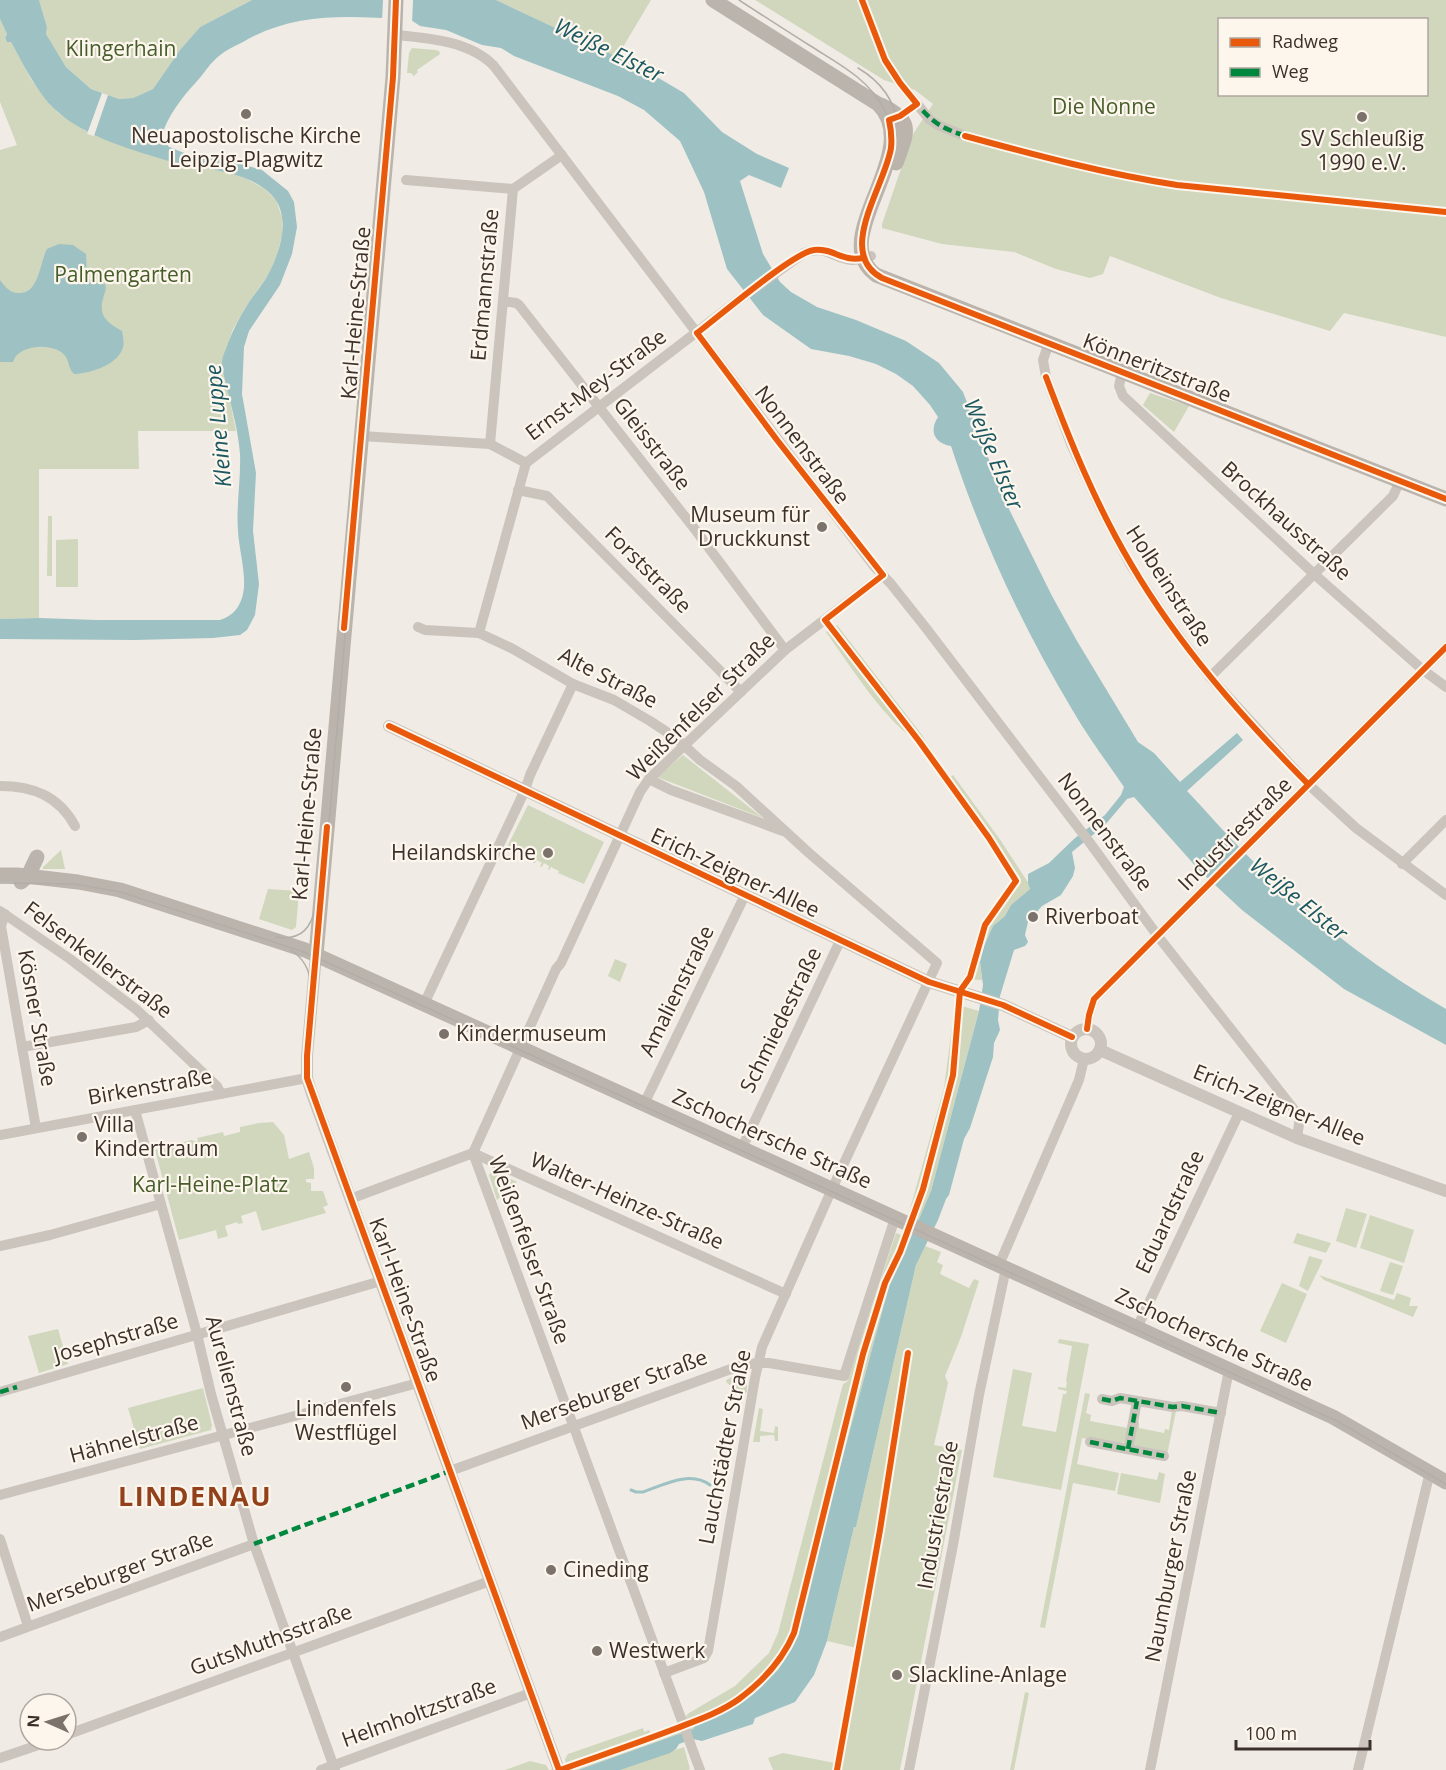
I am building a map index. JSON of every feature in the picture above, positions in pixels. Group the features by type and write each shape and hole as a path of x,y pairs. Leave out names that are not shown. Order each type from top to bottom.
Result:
{"main road":[{"name":"Karl-Heine-Straße","path":"316,955 396,29 396,0"},
{"path":"713,0 878,104 895,118 891,130 891,148 862,240 861,252 867,257"},
{"name":"Könneritzstraße","path":"867,257 868,268 889,280 1446,499"},
{"name":"Zschochersche Straße","path":"0,875 21,879 99,885 294,946 316,955 1338,1420 1446,1482"},
{"name":"Zschochersche Straße","path":"0,886 21,879"}],"street":[{"path":"862,0 885,60 900,83 930,120 965,136"},
{"name":"Nonnenstraße","path":"396,29 447,41 484,58 494,66 777,440 926,628 1157,935 1300,1117 1297,1138"},
{"path":"895,118 917,104"},
{"name":"Erdmannstraße","path":"490,444 513,189 562,154"},
{"path":"406,180 513,189"},
{"name":"Ernst-Mey-Straße","path":"479,633 526,463 779,270 811,250 825,250 852,260 867,257"},
{"name":"Gleisstraße","path":"503,301 519,305 697,532 785,650"},
{"name":"Holbeinstraße","path":"1048,343 1044,360 1046,377 1071,444 1136,572 1167,620 1210,677 1308,784 1341,815 1402,864 1446,895"},
{"name":"Brockhausstraße","path":"1122,372 1119,386 1123,396 1314,574 1423,670 1446,687"},
{"path":"361,436 490,444 526,463"},
{"path":"1210,677 1393,496 1400,481"},
{"name":"Forststraße","path":"518,490 547,496 741,692"},
{"name":"Weißenfelser Straße","path":"700,1770 473,1153 556,969 561,963 640,792 649,780 785,650 883,575"},
{"name":"Alte Straße","path":"418,627 425,630 479,633 573,684 633,710 676,738 700,760 736,786 937,963 930,982"},
{"name":"Industriestraße","path":"1088,1029 1094,999 1446,647"},
{"path":"423,1004 573,684"},
{"name":"Erich-Zeigner-Allee","path":"389,726 930,982 1004,1005 1072,1037"},
{"name":"Alte Straße","path":"649,780 786,832"},
{"path":"0,786 34,790 47,796 67,812 75,826"},
{"path":"1402,864 1446,820"},
{"name":"Amalienstraße","path":"644,1104 745,895"},
{"name":"Felsenkellerstraße","path":"3,912 70,959 149,1020 217,1086 222,1094"},
{"name":"Kösner Straße","path":"3,912 1,926 36,1128"},
{"name":"Schmiedestraße","path":"741,1148 840,941"},
{"name":"Karl-Heine-Straße","path":"316,955 307,1078 558,1769"},
{"name":"Lauchstädter Straße","path":"664,1673 704,1658 708,1651 762,1347 832,1189 930,982"},
{"path":"22,1047 136,1027 149,1020"},
{"path":"1088,1029 1095,1032 1101,1045 1100,1050 1093,1057 1084,1059 1072,1051 1072,1037 1078,1031 1088,1029"},
{"name":"Erich-Zeigner-Allee","path":"1100,1050 1297,1138 1446,1191"},
{"name":"Industriestraße","path":"909,1770 953,1545 1003,1267 1079,1080 1084,1059"},
{"name":"Birkenstraße","path":"0,1135 307,1078"},
{"name":"Aurelienstraße","path":"135,1110 254,1544 334,1768"},
{"name":"Eduardstraße","path":"1137,1328 1239,1113"},
{"path":"350,1198 473,1153"},
{"name":"Walter-Heinze-Straße","path":"473,1153 786,1294"},
{"path":"0,1246 50,1235 161,1204"},
{"name":"Merseburger Straße","path":"450,1471 742,1365 758,1362 844,1376 899,1219"},
{"name":"Josephstraße","path":"0,1392 381,1281"},
{"name":"Naumburger Straße","path":"1150,1770 1230,1370"},
{"name":"Hähnelstraße","path":"0,1496 418,1383"},
{"path":"1102,1399 1112,1401 1120,1398 1221,1413"},
{"path":"1128,1449 1137,1401"},
{"path":"1090,1442 1164,1456"},
{"path":"1358,1770 1430,1473"},
{"path":"0,1539 28,1626"},
{"name":"Merseburger Straße","path":"0,1637 254,1544"},
{"name":"GutsMuthsstraße","path":"78,1731 490,1581"},
{"name":"Helmholtzstraße","path":"321,1770 334,1768 531,1692"},
{"path":"0,1758 18,1752"}],"green space":[{"name":"Klingerhain","path":"39,0 252,0 200,27 180,50 153,89 133,98 119,99 91,89 66,67 46,34 47,27"},
{"path":"496,0 651,0 617,57"},
{"name":"Die Nonne","path":"755,0 1446,0 1446,337 1344,313 1330,331 1221,298 1110,256 1103,274 1090,278 1056,269 1014,252 942,244 882,228 913,134 933,104 915,90 884,80"},
{"name":"Palmengarten","path":"0,19 7,34 5,38 7,42 11,42 32,81 58,113 84,130 185,165 219,169 247,179 265,189 276,200 282,217 282,235 277,256 269,274 233,329 222,361 236,431 138,431 139,469 39,469 39,618 0,619 0,150 17,145 0,102"},
{"path":"412,48 436,50 440,54 417,70 414,76 407,73 409,53"},
{"path":"1150,393 1189,406 1174,432 1143,405"},
{"path":"48,516 52,516 52,576 47,576"},
{"path":"78,539 78,587 56,587 56,540"},
{"path":"837,625 922,735 949,778 953,775 1029,884 1030,889 1011,905 1005,916 993,926 980,962 982,980 964,979 981,923 1010,883 1009,875 913,738 901,729 878,704 826,632"},
{"path":"683,755 763,818 657,777"},
{"path":"528,805 604,842 584,884 558,873 559,871 551,867 548,870 549,866 544,863 542,867 540,866 542,863 537,860 533,863 535,859 529,856 527,860 527,855 507,847"},
{"path":"61,850 65,869 43,869 43,867"},
{"path":"268,889 299,891 296,927 292,930 259,919"},
{"path":"615,959 627,964 620,982 608,976"},
{"path":"955,1004 979,1011 931,1191 891,1279 821,1537 795,1643 778,1670 739,1705 696,1724 693,1729 578,1770 550,1770 566,1764 565,1759 568,1754 643,1728 644,1732 649,1730 651,1734 676,1725 689,1713 735,1686 769,1653 778,1633 843,1384 847,1382 896,1233 901,1235 908,1216 944,1088"},
{"name":"Karl-Heine-Platz","path":"273,1122 284,1135 289,1159 309,1152 314,1168 314,1179 306,1179 306,1182 311,1183 311,1191 323,1191 328,1205 323,1207 326,1213 262,1231 256,1211 241,1216 243,1223 238,1224 237,1222 225,1226 228,1236 218,1239 216,1230 179,1240 155,1150 191,1140 197,1142 197,1138 223,1132 224,1136 240,1132 240,1127"},
{"path":"492,1171 517,1182 497,1200 489,1175"},
{"path":"1346,1208 1367,1214 1356,1248 1336,1241"},
{"path":"1370,1215 1414,1230 1404,1263 1360,1248"},
{"path":"1297,1233 1331,1243 1326,1253 1293,1243"},
{"path":"925,1246 941,1252 937,1262 943,1265 940,1274 969,1288 974,1279 979,1281 961,1337 945,1376 948,1383 934,1445 962,1450 900,1770 773,1770 768,1758 783,1753 835,1763 857,1648 827,1641 854,1527 856,1527 916,1265"},
{"path":"1309,1256 1323,1260 1308,1291 1299,1286"},
{"path":"1390,1262 1403,1266 1393,1295 1380,1291"},
{"path":"1319,1275 1394,1300 1397,1293 1411,1298 1409,1306 1418,1306 1413,1317 1324,1280"},
{"path":"1282,1283 1307,1294 1286,1343 1260,1331"},
{"path":"58,1329 68,1364 39,1373 28,1336"},
{"path":"1059,1339 1089,1344 1061,1490 993,1477 1013,1369 1032,1373 1022,1426 1056,1432 1063,1394 1067,1391 1058,1389 1058,1387 1066,1388 1072,1346 1058,1343"},
{"path":"744,1373 747,1375 747,1392 743,1395 726,1380"},
{"path":"203,1388 212,1425 211,1430 140,1449 128,1408"},
{"path":"1085,1393 1090,1394 1086,1413 1091,1415 1090,1421 1128,1428 1124,1442 1121,1444 1082,1438 1077,1464 1119,1473 1115,1491 1073,1483 1045,1628 1040,1627"},
{"path":"759,1408 763,1409 760,1431 774,1433 775,1426 778,1427 778,1441 775,1441 774,1435 760,1436 760,1442 753,1442"},
{"path":"1172,1410 1176,1411 1167,1455 1133,1445 1136,1421 1139,1422 1139,1428 1164,1433 1165,1429 1169,1430"},
{"path":"1159,1472 1165,1474 1160,1503 1117,1494 1121,1473 1157,1480"},
{"path":"1025,1692 1029,1693 1014,1770 1010,1770"},
{"path":"684,1747 690,1769 688,1770 617,1770"},
{"path":"530,1761 546,1765 549,1770 505,1770"}],"water":[{"path":"0,0 39,0 47,27 46,34 66,67 91,89 119,99 133,98 153,89 180,50 200,27 252,0 496,0 645,70 684,93 722,132 757,154 789,168 781,188 749,175 740,181 763,254 780,282 791,292 817,307 906,341 939,363 963,392 1004,499 1052,596 1138,742 1154,753 1180,782 1237,733 1243,740 1187,791 1253,861 1298,903 1369,960 1446,1009 1446,1045 1344,989 1242,910 1199,870 1134,797 1127,799 1105,825 1072,852 1075,868 1073,876 1061,895 1042,906 1028,922 1025,935 1028,942 1025,946 1014,950 1000,996 998,1020 1000,1030 994,1043 993,1057 970,1128 964,1139 949,1195 916,1265 856,1527 854,1527 827,1641 814,1675 795,1702 755,1718 753,1724 702,1741 693,1739 679,1744 670,1753 620,1770 578,1770 693,1729 696,1724 739,1705 778,1670 795,1643 821,1537 891,1279 931,1191 979,1011 983,985 980,962 984,946 993,926 1005,916 1011,905 1030,889 1028,874 1049,863 1075,838 1105,815 1121,795 1124,787 1079,721 1037,648 990,548 951,446 941,442 935,436 934,427 938,417 913,386 876,364 811,349 763,315 727,269 704,192 680,141 644,110 618,96 514,56 501,48 482,45 446,30 420,26 411,20 361,17 321,18 282,25 262,32 228,50 213,61 176,106 161,137 169,147 187,154 219,158 262,170 288,191 294,202 297,227 292,254 280,285 249,331 244,347 242,394 256,473 253,531 259,584 255,615 247,630 240,635 213,638 0,639 0,619 220,620 229,616 238,607 244,587 238,521 240,454 222,362 239,320 273,265 280,246 283,226 280,207 275,199 253,182 223,172 162,159 122,146 94,135 59,113 38,89 11,42 7,42 5,38 7,34 0,19"},
{"path":"59,244 73,245 86,254 87,277 94,283 105,284 103,315 122,331 124,343 122,350 108,364 80,374 72,372 66,357 61,352 47,347 30,348 22,351 13,362 0,362 0,280 11,291 26,292 35,283 47,249"}],"pier":[{"path":"383,0 413,0 412,24 382,21"},
{"path":"102,93 108,95 94,136 87,134"}],"waterway":[{"path":"631,1490 643,1492 685,1479 694,1479 710,1485"}],"tram line":[{"path":"390,60 391,0"},
{"path":"401,0 391,141 381,230 308,1070 314,1094 561,1770"},
{"path":"739,0 851,72 869,88 884,109 891,130 889,153 866,223 862,244 866,263 879,280 1446,501"},
{"path":"858,68 885,92 898,124"},
{"path":"0,883 74,884 121,892 304,952 1337,1421 1446,1484"},
{"path":"276,937 293,937 304,931 309,926 317,904"},
{"path":"291,950 305,965 311,984"}],"marked path":[{"path":"914,100 938,124 970,137"},
{"path":"0,1392 17,1387"},
{"path":"1102,1399 1112,1401 1120,1398 1221,1413"},
{"path":"1128,1449 1137,1401"},
{"path":"1090,1442 1164,1456"},
{"path":"254,1544 450,1471"}],"cycle path":[{"path":"344,628 393,77 396,0"},
{"path":"862,0 885,60 917,104 900,116 889,120 891,148 863,236 863,252 869,267 882,278 1446,499"},
{"path":"965,136 1097,170 1150,181 1446,212"},
{"path":"560,1770 662,1734 725,1708 764,1678 789,1643 794,1633 863,1354 885,1283 900,1252 923,1189 953,1075 960,991 970,977 985,925 1016,881 989,838 919,741 825,620 883,575 697,333 773,273 804,254 821,250 849,258 863,258"},
{"path":"1046,377 1095,496 1118,542 1150,594 1213,680 1308,784"},
{"path":"1087,1029 1094,999 1446,647"},
{"path":"389,726 929,982 1003,1005 1072,1037"},
{"path":"327,827 307,1078 559,1770"},
{"path":"837,1770 880,1530 908,1353"}],"place":[{"name":"Neuapostolische Kirche Leipzig-Plagwitz","path":"246,114"},
{"name":"SV Schleußig 1990 e.V.","path":"1362,117"},
{"name":"Museum für Druckkunst","path":"822,527"},
{"name":"Heilandskirche","path":"548,853"},
{"name":"Riverboat","path":"1033,917"},
{"name":"Kindermuseum","path":"444,1034"},
{"name":"Villa Kindertraum","path":"82,1137"},
{"name":"Lindenfels Westflügel","path":"346,1387"},
{"name":"Cineding","path":"551,1570"},
{"name":"Westwerk","path":"597,1651"},
{"name":"Slackline-Anlage","path":"897,1675"}],"district":[{"name":"LINDENAU","path":"195,1497"}],"water label":[{"name":"Weiße Elster","path":"609,50"},
{"name":"Kleine Luppe","path":"218,426"},
{"name":"Weiße Elster","path":"994,454"},
{"name":"Weiße Elster","path":"1299,899"}]}
